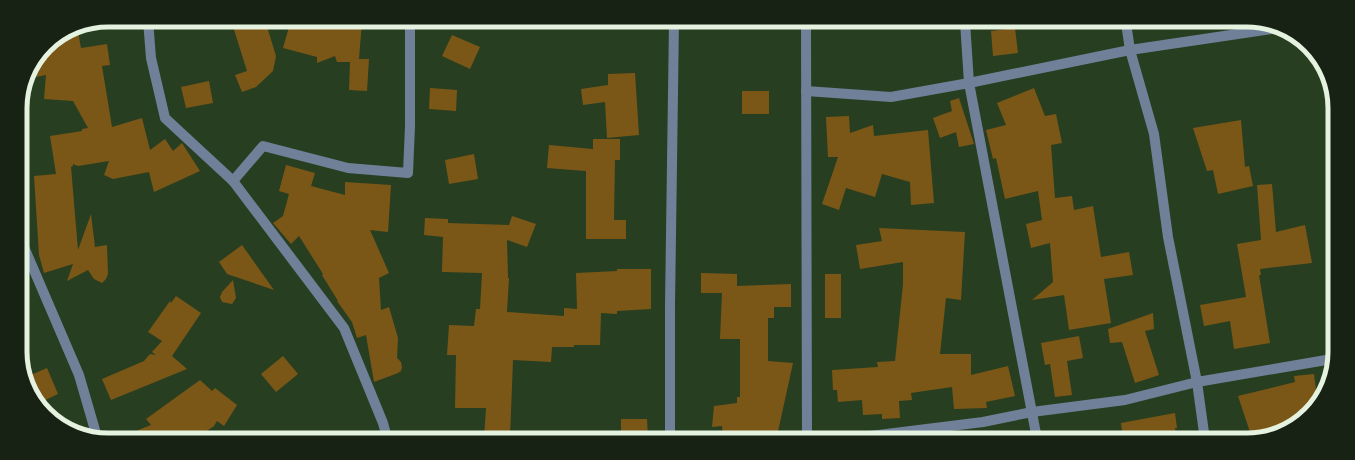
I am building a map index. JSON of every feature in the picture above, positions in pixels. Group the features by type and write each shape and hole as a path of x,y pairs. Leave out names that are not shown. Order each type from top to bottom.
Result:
{"street":[{"path":"149,27 151,58 166,118 233,181 344,328 383,423 385,433"},
{"path":"233,181 263,146 348,168 408,172 410,126 410,27"},
{"path":"670,433 670,306 674,27"},
{"path":"806,27 807,433"},
{"path":"964,27 969,83 1036,433"},
{"path":"1127,27 1130,50 1154,134 1168,237 1197,382 1204,433"},
{"path":"806,91 891,97 969,83 1130,50 1266,30"},
{"path":"27,254 79,375 94,431"},
{"path":"894,433 983,422 1032,412 1125,400 1197,382 1327,360"}],"building":[{"path":"233,27 267,27 276,56 273,71 256,87 242,92 235,75 247,71"},
{"path":"289,27 362,27 359,59 369,59 367,91 349,90 350,62 337,62 335,56 317,63 317,57 283,48"},
{"path":"1015,28 1018,53 993,56 991,31"},
{"path":"77,33 78,33 81,48 107,44 110,65 102,66 112,127 142,118 150,150 165,139 173,151 182,143 200,171 154,192 149,172 113,179 104,175 109,161 78,166 73,164 71,167 78,250 91,214 95,247 107,245 108,274 102,283 94,279 88,270 67,281 73,264 44,273 39,255 34,176 56,174 50,136 82,131 82,129 88,128 73,101 44,99 46,75 33,78 35,72 51,51 63,41"},
{"path":"452,35 480,47 470,69 442,56"},
{"path":"635,73 639,135 607,138 605,102 583,105 581,89 608,85 608,74"},
{"path":"209,81 213,103 186,108 181,87"},
{"path":"430,88 457,90 456,111 429,109"},
{"path":"1034,88 1045,116 1056,114 1062,143 1051,145 1055,198 1072,196 1074,210 1093,206 1101,257 1129,252 1133,275 1104,279 1111,323 1069,330 1064,295 1032,300 1053,282 1050,243 1031,248 1026,224 1042,220 1038,191 1005,199 996,158 993,159 986,130 1006,125 997,103"},
{"path":"742,91 769,91 769,114 742,114"},
{"path":"959,98 974,144 959,147 956,132 940,138 933,118 952,111 950,101"},
{"path":"849,116 850,133 873,125 874,136 928,130 934,203 911,205 910,182 882,174 875,197 846,188 839,210 822,204 838,157 828,157 826,117"},
{"path":"1241,120 1245,167 1249,166 1253,186 1218,194 1213,170 1207,171 1193,128"},
{"path":"593,139 620,139 620,160 615,160 614,220 626,220 626,239 586,239 586,171 547,168 549,145 593,149"},
{"path":"474,154 478,179 449,184 445,160"},
{"path":"286,165 315,173 311,186 345,195 345,182 391,185 388,232 370,230 389,273 379,278 381,310 389,307 398,338 397,358 401,362 402,367 401,371 398,373 374,382 366,335 357,338 352,322 337,301 322,275 323,274 299,236 291,244 273,223 283,216 289,194 279,191"},
{"path":"1272,184 1276,232 1305,225 1312,263 1260,269 1261,275 1259,275 1270,343 1234,349 1230,321 1204,326 1200,305 1246,297 1237,244 1261,240 1257,185"},
{"path":"512,216 536,224 527,247 507,240 509,278 507,312 564,316 564,308 577,309 576,273 617,271 617,269 651,269 651,309 617,311 617,314 601,313 600,345 552,347 551,362 513,360 510,433 484,433 486,408 455,408 456,355 447,355 449,325 474,326 476,309 480,309 482,273 442,272 443,237 424,235 425,218 448,219 448,223 509,225"},
{"path":"879,228 965,232 961,300 946,298 940,354 971,354 971,375 1008,366 1015,396 986,402 987,408 954,409 952,387 911,393 912,400 899,401 900,418 882,419 882,414 863,415 862,400 838,402 837,390 833,390 832,370 878,367 877,362 895,361 903,284 903,262 860,269 856,245 882,241"},
{"path":"242,245 274,290 227,274 219,262"},
{"path":"701,273 737,274 737,286 791,284 791,307 774,307 774,318 768,318 768,361 793,363 778,433 723,433 722,426 712,427 714,406 737,403 737,397 740,397 740,339 720,339 722,293 701,293"},
{"path":"825,274 841,274 841,318 825,318"},
{"path":"233,280 236,298 232,304 222,302 220,297 222,292"},
{"path":"176,296 201,313 172,356 187,369 111,400 102,379 144,361 150,354 156,355 152,352 162,341 148,332 170,301 171,303"},
{"path":"1153,313 1154,329 1145,331 1159,375 1135,383 1122,342 1110,343 1108,329"},
{"path":"1079,336 1083,358 1067,361 1072,395 1055,397 1050,364 1045,365 1041,343"},
{"path":"283,356 298,374 276,392 261,374"},
{"path":"47,368 58,394 44,401 35,388 30,375"},
{"path":"1314,374 1316,393 1308,405 1300,413 1283,425 1273,429 1250,433 1238,396 1295,382 1294,376"},
{"path":"200,380 212,391 215,388 237,405 224,426 217,421 214,426 204,433 131,433 151,425 146,419"},
{"path":"1175,413 1177,428 1175,428 1176,433 1122,433 1121,423"},
{"path":"621,419 647,419 648,433 621,433"}]}
